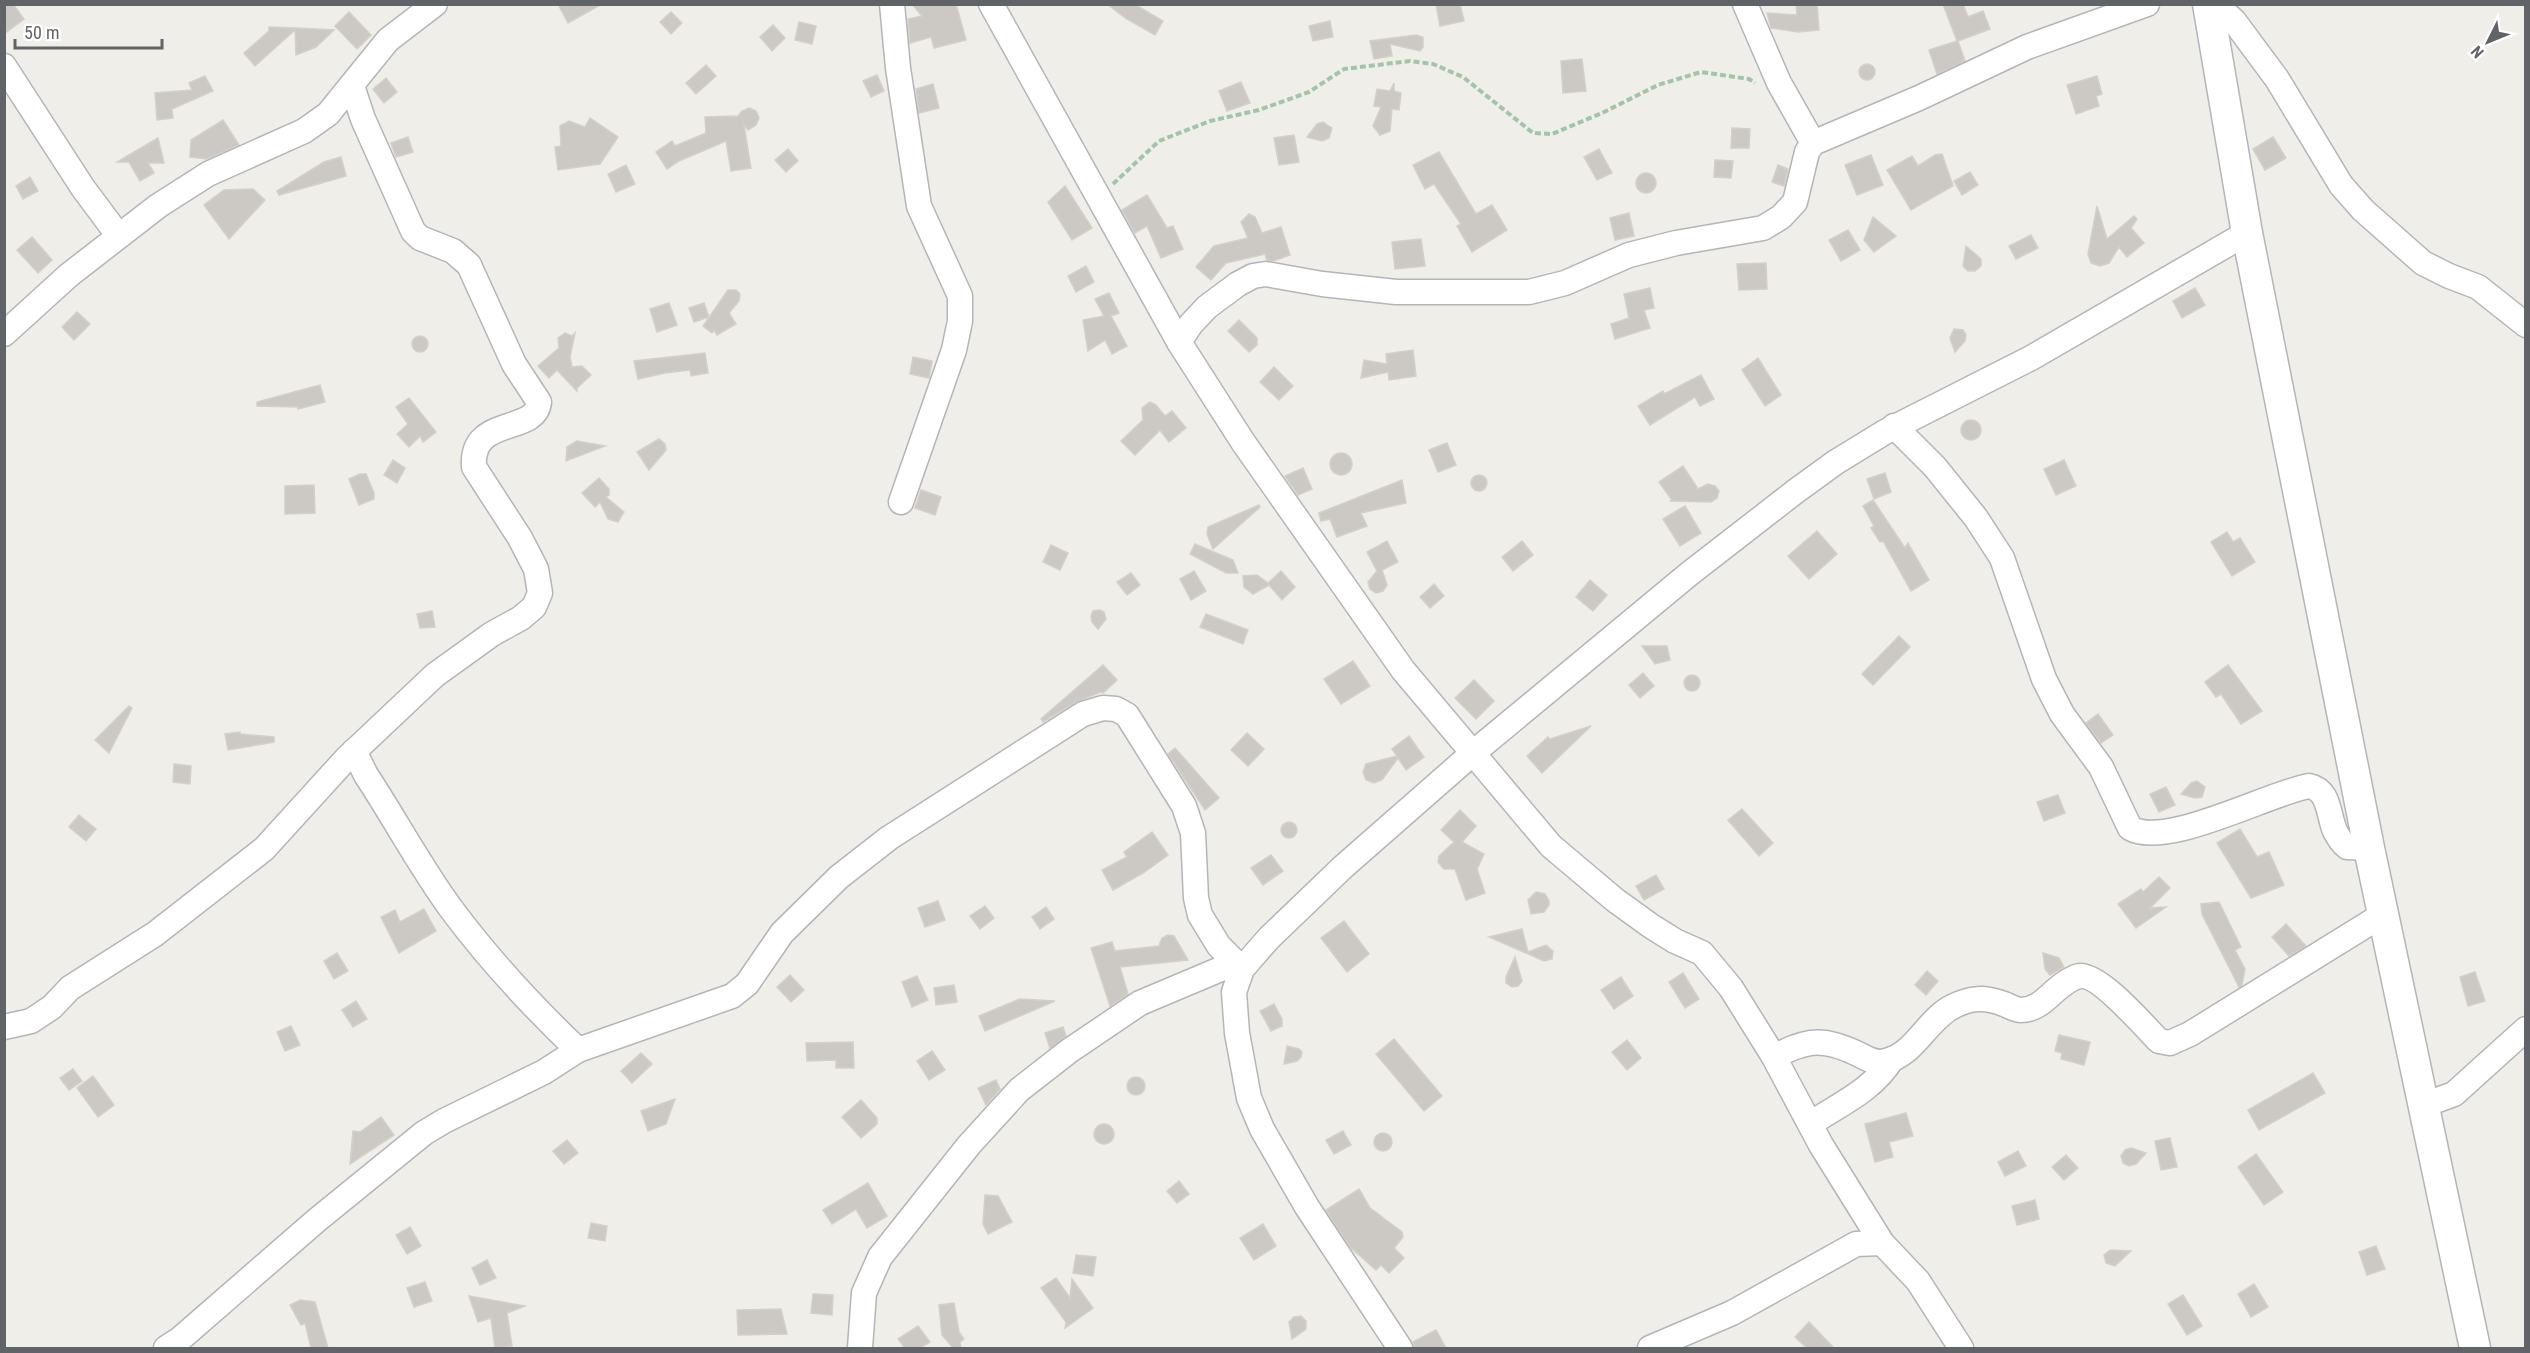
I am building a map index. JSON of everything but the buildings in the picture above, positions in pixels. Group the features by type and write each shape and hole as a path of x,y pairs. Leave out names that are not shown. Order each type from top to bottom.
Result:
{"street":[{"path":"4,334 69,275 118,235 208,174 304,131 328,114 388,40 435,4"},
{"path":"892,4 898,68 919,206 960,296 960,321 954,350 902,502"},
{"path":"991,4 1179,342 1243,442 1402,670 1551,846 1615,900 1651,926 1675,941 1702,953 1731,988 1774,1057 1810,1124 1882,1244 1918,1281 1961,1348"},
{"path":"1745,4 1779,83 1813,143"},
{"path":"1179,342 1191,324 1207,307 1253,276 1266,274 1322,284 1396,292 1529,292 1565,283 1629,255 1676,243 1763,228 1780,217 1795,202 1807,152 1813,143 1919,98 2027,46 2148,4"},
{"path":"2475,1348 2369,848 2247,233 2208,6 2220,8 2234,21 2277,79 2341,185 2363,210 2423,263 2478,287 2526,326"},
{"path":"4,66 83,188 118,235"},
{"path":"4,1027 31,1021 51,1007 70,988 155,934 264,849 354,751 435,675 492,634 521,618 534,607 540,593 536,569 520,538 474,467 473,456 476,447 486,436 493,431 529,418 538,409 539,402 514,364 469,265 453,251 420,238 413,231 363,119 352,86"},
{"path":"860,1348 864,1293 880,1257 969,1145 1019,1090 1069,1051 1140,1003 1239,966 1343,867 1473,753 1689,573 1836,462 1894,426 2031,358 2247,233"},
{"path":"1894,426 1935,467 1976,518 2002,558 2044,679 2062,714 2101,767 2130,828 2138,833 2179,828 2309,786 2316,787 2325,798 2335,831 2347,847 2369,848"},
{"path":"166,1348 180,1340 317,1220 424,1133 468,1107 544,1071 578,1050 732,996 747,984 782,933 839,877 889,838 1083,714 1103,708 1116,709 1127,715 1184,806 1193,833 1196,898 1200,915 1219,946 1239,966"},
{"path":"354,751 366,775 451,908 500,969 578,1050"},
{"path":"1774,1057 1803,1043 1823,1041 1848,1049 1871,1061 1880,1062 1892,1059 1907,1049 1937,1017 1952,1007 1986,998 2020,1010 2031,1009 2041,1004 2062,985 2080,976 2092,979 2104,987 2159,1041 2170,1043 2190,1034 2384,914"},
{"path":"1239,966 1234,992 1237,1033 1250,1098 1262,1129 1307,1207 1400,1348"},
{"path":"2424,1105 2454,1094 2526,1029"},
{"path":"1810,1124 1865,1090 1882,1076 1892,1059"},
{"path":"1856,1244 1862,1212"},
{"path":"1650,1348 1732,1312 1856,1244 1882,1244"}],"path":[{"path":"1100,201 1117,179 1159,141 1210,121 1259,110 1309,92 1344,69 1410,61 1432,64 1463,78 1533,133 1552,134 1602,113 1658,85 1701,72 1749,80 1758,85"}]}
